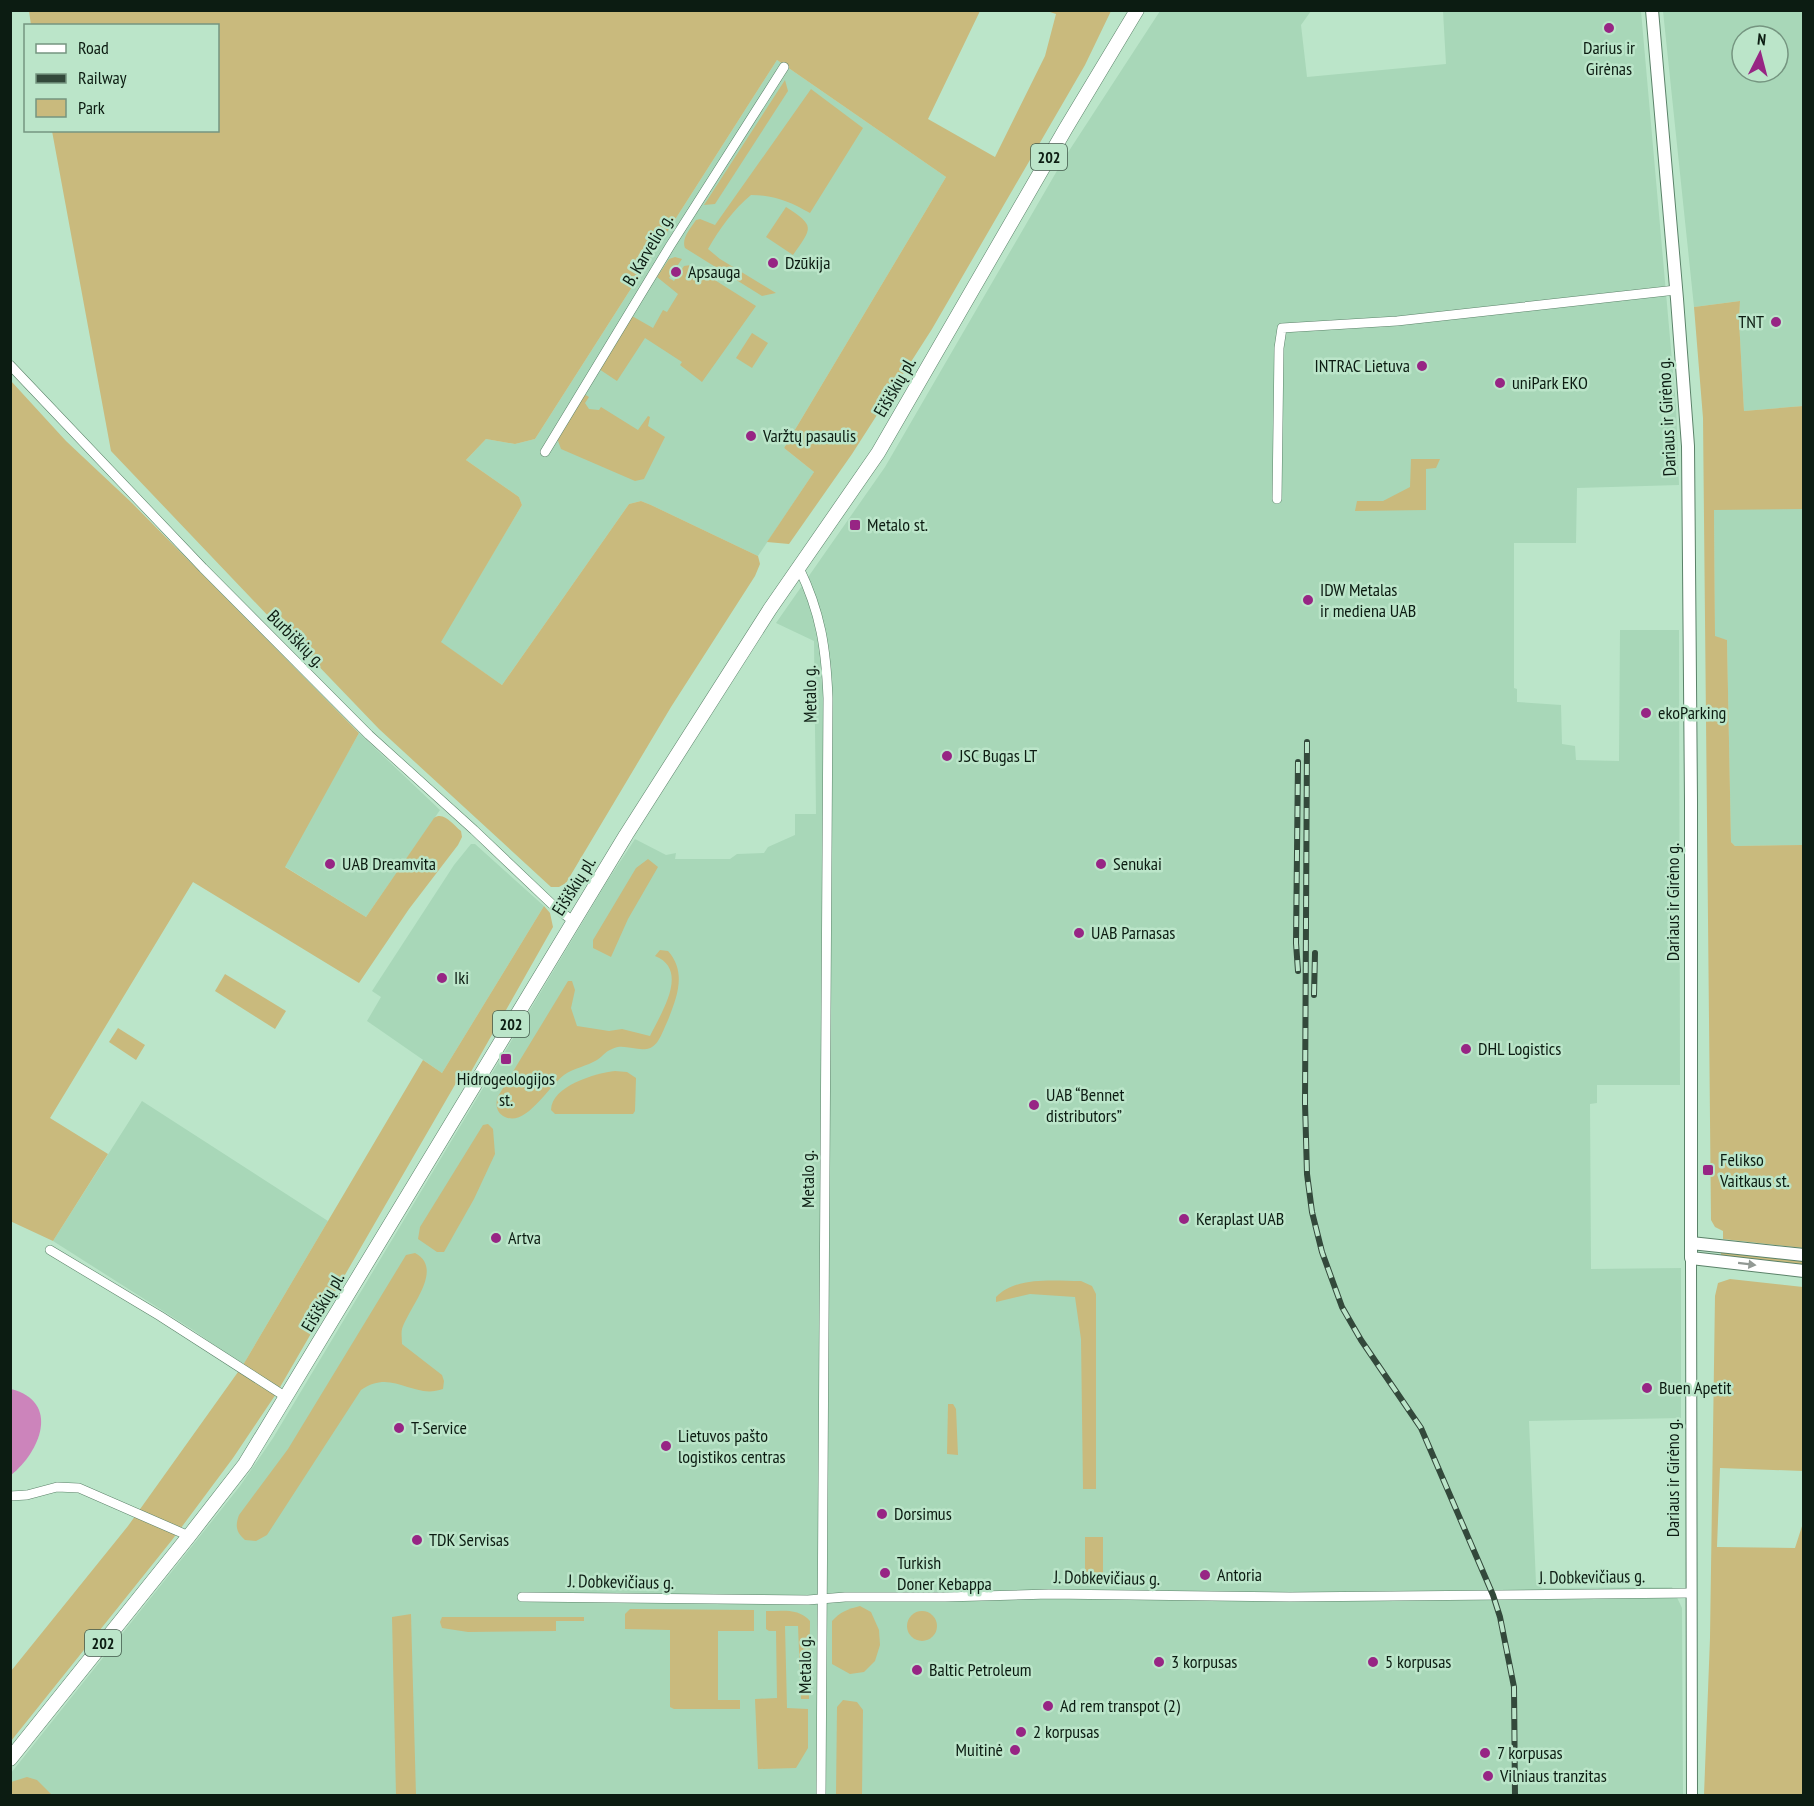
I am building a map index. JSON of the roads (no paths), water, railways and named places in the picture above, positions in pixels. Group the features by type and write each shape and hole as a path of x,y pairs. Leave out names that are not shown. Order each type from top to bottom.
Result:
{"main road":[{"name":"Eišiškių pl.","path":"10,1759 244,1464 573,921 770,609 878,453 1137,10"},
{"name":"Dariaus ir Girėno g.","path":"1652,10 1677,290 1688,446 1691,1258"},
{"path":"1691,1243 1803,1255"},
{"path":"1691,1258 1803,1271"}],"street":[{"name":"B. Karvelio g.","path":"545,452 670,246 784,67"},
{"path":"1277,499 1279,348 1282,328 1408,320 1677,290"},
{"name":"Burbiškių g.","path":"10,365 202,568 369,735 556,908 573,921"},
{"name":"Metalo g.","path":"799,568 812,595 824,640 828,698 821,1796"},
{"path":"50,1250 160,1316 286,1397"},
{"name":"Dariaus ir Girėno g.","path":"1691,1258 1692,1796"},
{"path":"10,1496 27,1495 57,1487 79,1488 189,1536"},
{"name":"J. Dobkevičiaus g.","path":"522,1597 821,1599 1050,1594 1302,1597 1691,1593"}],"railway":[{"path":"1307,742 1305,1103 1307,1174 1312,1212 1322,1252 1342,1307 1361,1340 1421,1428 1493,1595 1500,1617 1514,1687 1515,1796"},
{"path":"1298,762 1296,943 1298,971"},
{"path":"1314,995 1315,953"}],"place":[{"name":"Darius ir Girėnas","path":"1609,28"},
{"name":"Dzūkija","path":"773,263"},
{"name":"Apsauga","path":"676,272"},
{"name":"TNT","path":"1776,322"},
{"name":"INTRAC Lietuva","path":"1422,366"},
{"name":"uniPark EKO","path":"1500,383"},
{"name":"Varžtų pasaulis","path":"751,436"},
{"name":"Metalo st.","path":"855,525"},
{"name":"IDW Metalas ir mediena UAB","path":"1308,600"},
{"name":"ekoParking","path":"1646,713"},
{"name":"JSC Bugas LT","path":"947,756"},
{"name":"UAB Dreamvita","path":"330,864"},
{"name":"Senukai","path":"1101,864"},
{"name":"UAB Parnasas","path":"1079,933"},
{"name":"Iki","path":"442,978"},
{"name":"DHL Logistics","path":"1466,1049"},
{"name":"Hidrogeologijos st.","path":"506,1059"},
{"name":"UAB “Bennet distributors”","path":"1034,1105"},
{"name":"Felikso Vaitkaus st.","path":"1708,1170"},
{"name":"Keraplast UAB","path":"1184,1219"},
{"name":"Artva","path":"496,1238"},
{"name":"Buen Apetit","path":"1647,1388"},
{"name":"T-Service","path":"399,1428"},
{"name":"Lietuvos pašto logistikos centras","path":"666,1446"},
{"name":"Dorsimus","path":"882,1514"},
{"name":"TDK Servisas","path":"417,1540"},
{"name":"Turkish Doner Kebappa","path":"885,1573"},
{"name":"Antoria","path":"1205,1575"},
{"name":"3 korpusas","path":"1159,1662"},
{"name":"5 korpusas","path":"1373,1662"},
{"name":"Baltic Petroleum","path":"917,1670"},
{"name":"Ad rem transpot (2)","path":"1048,1706"},
{"name":"2 korpusas","path":"1021,1732"},
{"name":"Muitinė","path":"1015,1750"},
{"name":"7 korpusas","path":"1485,1753"},
{"name":"Vilniaus tranzitas","path":"1488,1776"}]}
